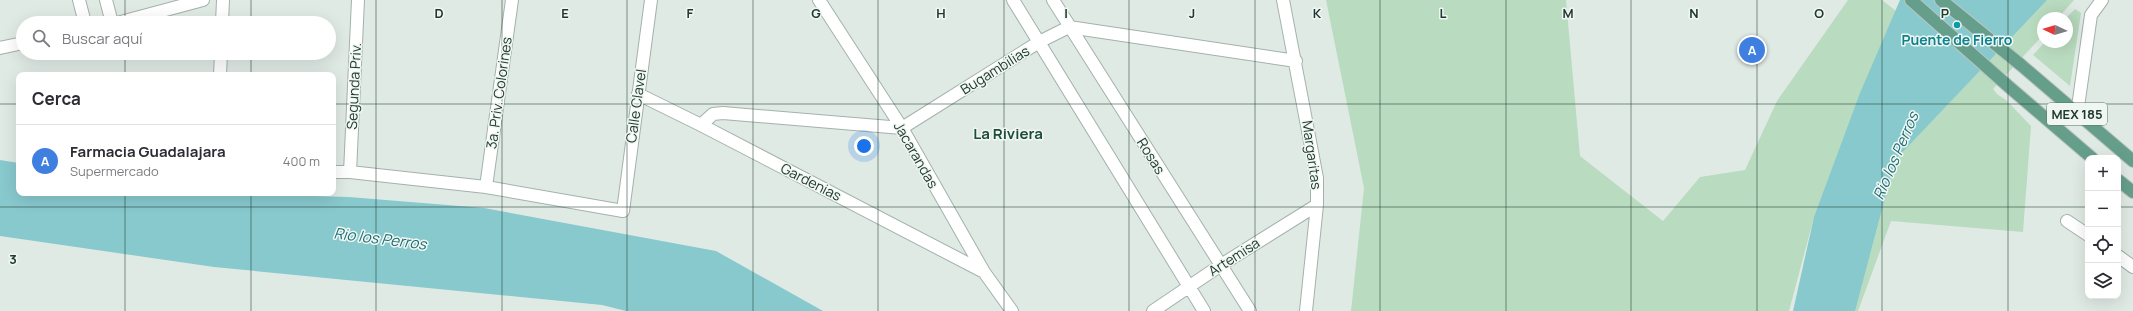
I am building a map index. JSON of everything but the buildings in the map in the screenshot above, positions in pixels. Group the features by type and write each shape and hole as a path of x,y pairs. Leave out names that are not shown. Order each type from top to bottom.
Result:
{"main road":[{"name":"MEX 185","path":"1911,0 2088,155"},
{"name":"MEX 185","path":"1941,0 2021,65 2133,161"},
{"path":"2121,182 2133,192"}],"street":[{"path":"79,0 83,16"},
{"path":"106,0 110,16"},
{"path":"142,16 203,0"},
{"path":"222,16 223,0"},
{"name":"Segunda Priv.","path":"350,172 358,0"},
{"name":"3a. Priv. Colorines","path":"486,187 512,0"},
{"name":"Calle Clavel","path":"486,187 622,211 651,0"},
{"name":"Jacarandas","path":"819,0 902,128 984,272 1012,311"},
{"path":"1013,0 1204,311"},
{"name":"Rosas","path":"1052,0 1250,311"},
{"name":"Margaritas","path":"1283,0 1318,178 1317,205 1306,311"},
{"path":"2077,114 2091,15 2102,0"},
{"path":"1069,27 1296,61"},
{"name":"Bugambilias","path":"902,128 1039,42 1069,27"},
{"path":"0,48 16,45"},
{"path":"220,72 221,60"},
{"name":"Gardenias","path":"638,94 701,125 984,272"},
{"path":"701,125 713,114 723,113 902,128"},
{"path":"336,172 350,172 486,187"},
{"name":"Artemisa","path":"1153,311 1220,265 1317,205"},
{"path":"2067,221 2085,233"},
{"path":"2121,258 2133,267"}],"green space":[{"path":"1326,0 1566,0 1580,156 1663,221 1700,177 1745,170 1777,101 1848,0 1882,0 1896,11 1901,0 2074,0 2063,12 2037,12 2037,41 1993,89 2031,126 2023,232 1891,221 1858,311 1796,311 1814,217 1789,311 1351,311 1364,188"},
{"path":"2075,9 2081,13 2070,86 2033,55 2039,48 2073,48 2072,12"}],"water":[{"name":"Rio los Perros","path":"1900,0 2047,0 1895,160 1855,311 1793,311 1814,217 1860,93"},
{"name":"Rio los Perros","path":"0,160 16,163 16,196 315,196 349,197 484,208 716,251 823,311 626,311 602,305 214,267 0,236"}],"place":[{"name":"Puente de Fierro","path":"1957,25"},
{"name":"Farmacia Guadalajara","path":"1752,50"}],"district":[{"name":"La Riviera","path":"1008,134"}]}
